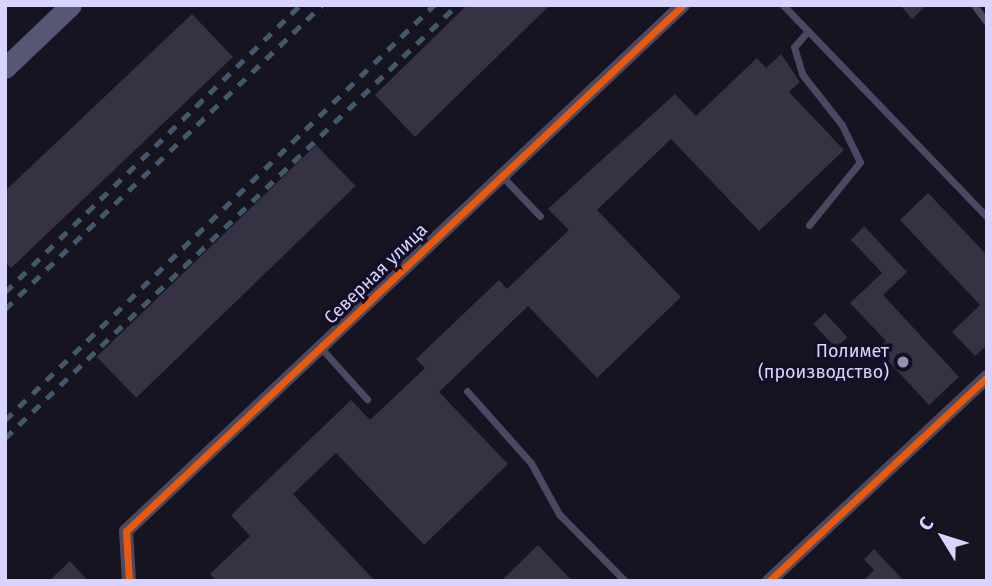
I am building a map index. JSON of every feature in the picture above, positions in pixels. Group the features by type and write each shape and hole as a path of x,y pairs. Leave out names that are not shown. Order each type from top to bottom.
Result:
{"main road":[{"path":"5,68 71,5"}],"street":[{"name":"Северная улица","path":"129,581 126,531 683,5"},
{"path":"769,581 987,377"}],"lane":[{"path":"783,5 987,218"},
{"path":"974,5 987,22"},
{"path":"808,31 794,47 802,74 842,125 860,162 809,225"},
{"path":"502,176 540,216"},
{"path":"321,348 367,399"},
{"path":"467,391 531,463 559,514 625,581"}],"building":[{"path":"467,5 550,5 415,137 375,95"},
{"path":"900,5 927,5 912,19"},
{"path":"192,14 233,57 11,268 5,262 5,191"},
{"path":"781,54 800,82 789,92 844,150 759,231 671,139 597,210 681,297 597,378 528,306 439,392 508,464 424,545 336,453 293,494 375,581 216,581 210,574 250,536 231,515 351,400 370,420 425,368 416,359 499,280 507,289 569,230 548,209 675,94 696,116 757,58 766,68"},
{"path":"316,145 356,186 136,398 97,357"},
{"path":"928,193 987,255 987,345 975,356 952,332 980,305 900,220"},
{"path":"864,226 907,272 883,295 959,377 929,405 877,349 886,341 850,303 882,273 851,240"},
{"path":"825,313 848,337 836,348 813,324"},
{"path":"538,545 572,581 501,581"},
{"path":"874,549 904,581 863,581 874,570 864,559"},
{"path":"70,561 88,581 49,581"}],"railway":[{"path":"5,292 300,5"},
{"path":"5,309 322,5"},
{"path":"5,420 434,5"},
{"path":"5,438 457,5"}],"cycle path":[{"path":"129,581 126,531 683,5"},
{"path":"769,581 987,377"}],"place":[{"name":"Полимет (производство)","path":"903,362"}]}
